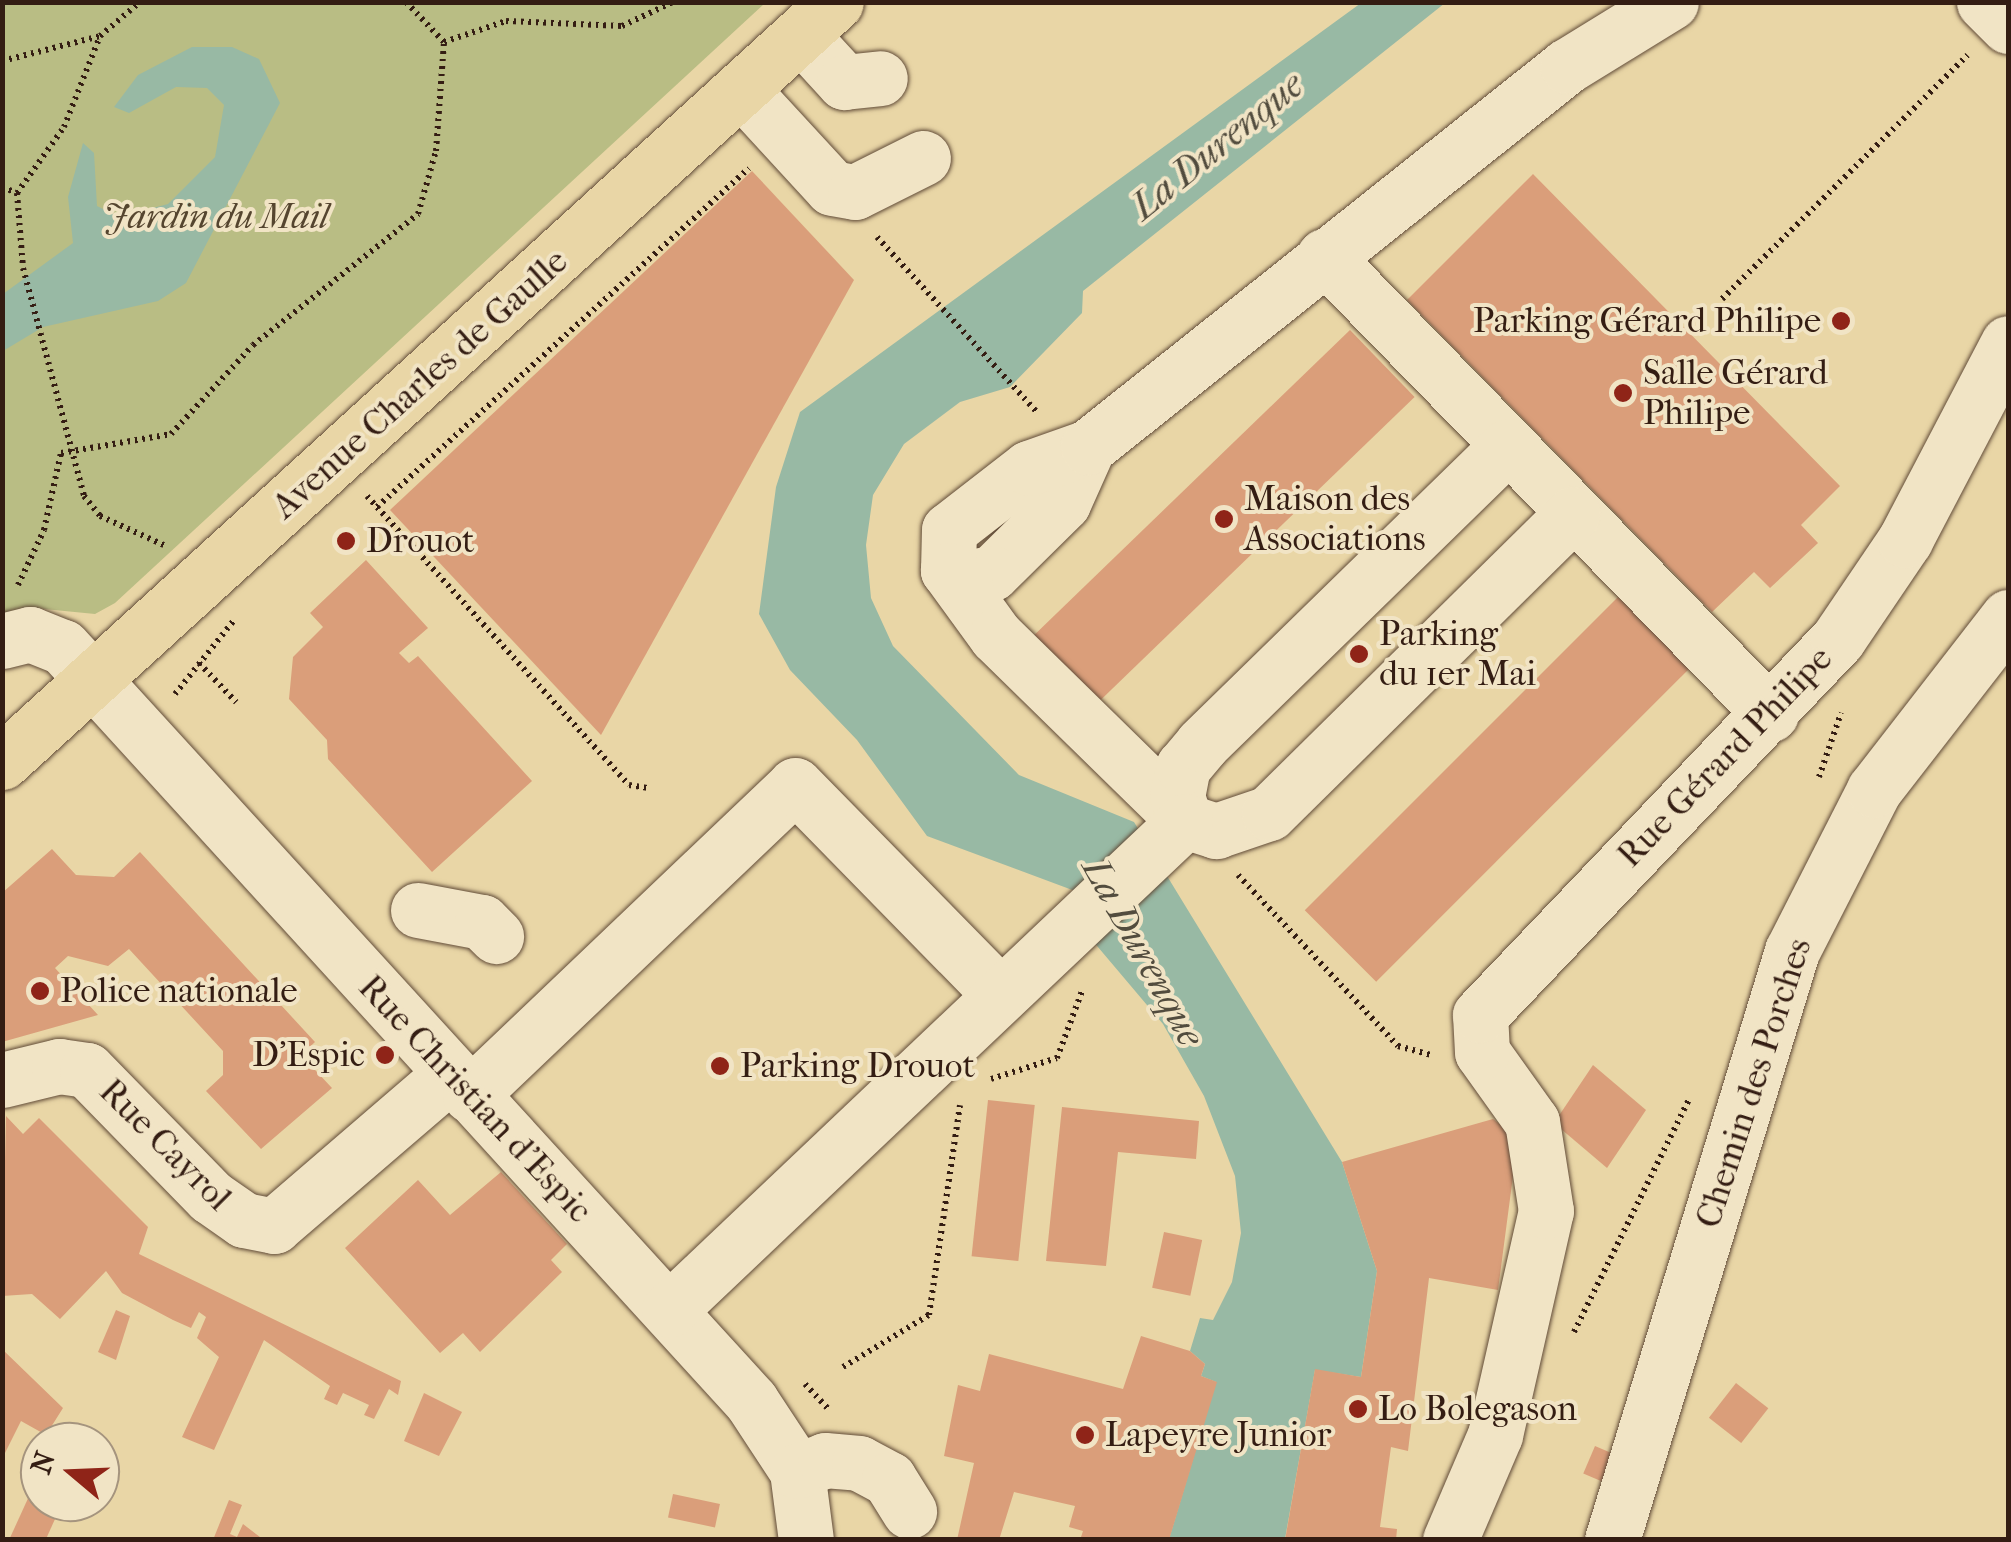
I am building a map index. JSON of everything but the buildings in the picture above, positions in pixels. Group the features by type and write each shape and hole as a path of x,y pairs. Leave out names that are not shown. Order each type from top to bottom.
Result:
{"main road":[{"name":"Avenue Charles de Gaulle","path":"2,762 94,683 818,19"}],"street":[{"path":"1168,837 996,636 948,570 949,530 1029,468 1088,447 1567,66 1671,2"},
{"path":"818,19 844,82 880,78"},
{"path":"741,90 832,188 855,192 922,158"},
{"path":"1324,256 1771,714"},
{"name":"Rue Gérard Philipe","path":"1476,1032 1492,997 1771,714 1838,639 1948,460 2008,342"},
{"path":"669,1310 1168,837 1183,767 1202,744 1507,446"},
{"path":"1168,837 1216,831 1270,813 1572,514"},
{"name":"Chemin des Porches","path":"1612,1540 1792,951 1874,790 2008,617"},
{"name":"Rue Christian d'Espic","path":"2,641 50,639 94,683 752,1401 797,1470 806,1540"},
{"path":"461,1085 795,784 1001,995"},
{"path":"418,910 482,922 496,936"},
{"path":"1450,1540 1495,1435 1515,1338 1541,1244 1546,1175 1532,1122 1476,1032"},
{"name":"Rue Cayrol","path":"2,1080 59,1066 87,1070 211,1197 244,1220 274,1226 461,1085"},
{"path":"797,1470 825,1460 859,1463 889,1479 908,1511"}],"path":[{"path":"2,61 100,36 140,2"},
{"path":"2,602 33,560 54,466 72,448 122,449 171,434 253,345 418,214 436,150 444,42 406,2"},
{"path":"444,42 479,23 622,26 674,2"},
{"path":"1722,299 1999,17"},
{"path":"100,36 64,127 17,193 23,268 91,508 172,549"},
{"path":"377,507 784,136"},
{"path":"2,187 17,193"},
{"path":"832,188 1010,386"},
{"path":"336,462 630,785 649,788"},
{"path":"175,712 177,688 233,631 231,612"},
{"path":"199,662 236,702"},
{"path":"1168,837 1408,1054 1436,1054 1476,1032"},
{"path":"973,1086 1057,1058 1074,1032 1082,973 1071,928"},
{"path":"1515,1338 1542,1344 1574,1332 1692,1092"},
{"path":"844,1367 929,1316 966,1095"}],"green space":[{"name":"Jardin du Mail","path":"3,3 765,3 115,603 95,614 34,608 3,620"}],"water":[{"name":"La Durenque","path":"1361,3 1445,3 1083,291 1082,313 1010,387 960,402 904,444 873,495 866,545 871,598 893,646 1019,775 1134,822 1342,1162 1377,1271 1361,1377 1315,1370 1285,1539 1169,1539 1216,1382 1201,1376 1205,1364 1190,1351 1200,1318 1213,1320 1232,1282 1241,1233 1235,1176 1204,1096 1163,1024 1092,940 1075,891 927,836 857,740 790,670 759,614 776,487 800,412"},
{"path":"192,47 232,47 259,59 280,103 186,283 158,301 43,327 3,351 3,294 73,243 68,197 83,143 94,153 97,206 119,217 168,204 215,157 224,105 207,88 176,87 129,113 114,107 138,75"}],"place":[{"name":"Parking Gérard Philipe","path":"1841,321"},
{"name":"Salle Gérard Philipe","path":"1623,393"},
{"name":"Maison des Associations","path":"1224,519"},
{"name":"Drouot","path":"346,541"},
{"name":"Parking du 1er Mai","path":"1359,654"},
{"name":"Police nationale","path":"40,991"},
{"name":"D'Espic","path":"385,1055"},
{"name":"Parking Drouot","path":"720,1066"},
{"name":"Lo Bolegason","path":"1358,1409"},
{"name":"Lapeyre Junior","path":"1085,1435"}]}
